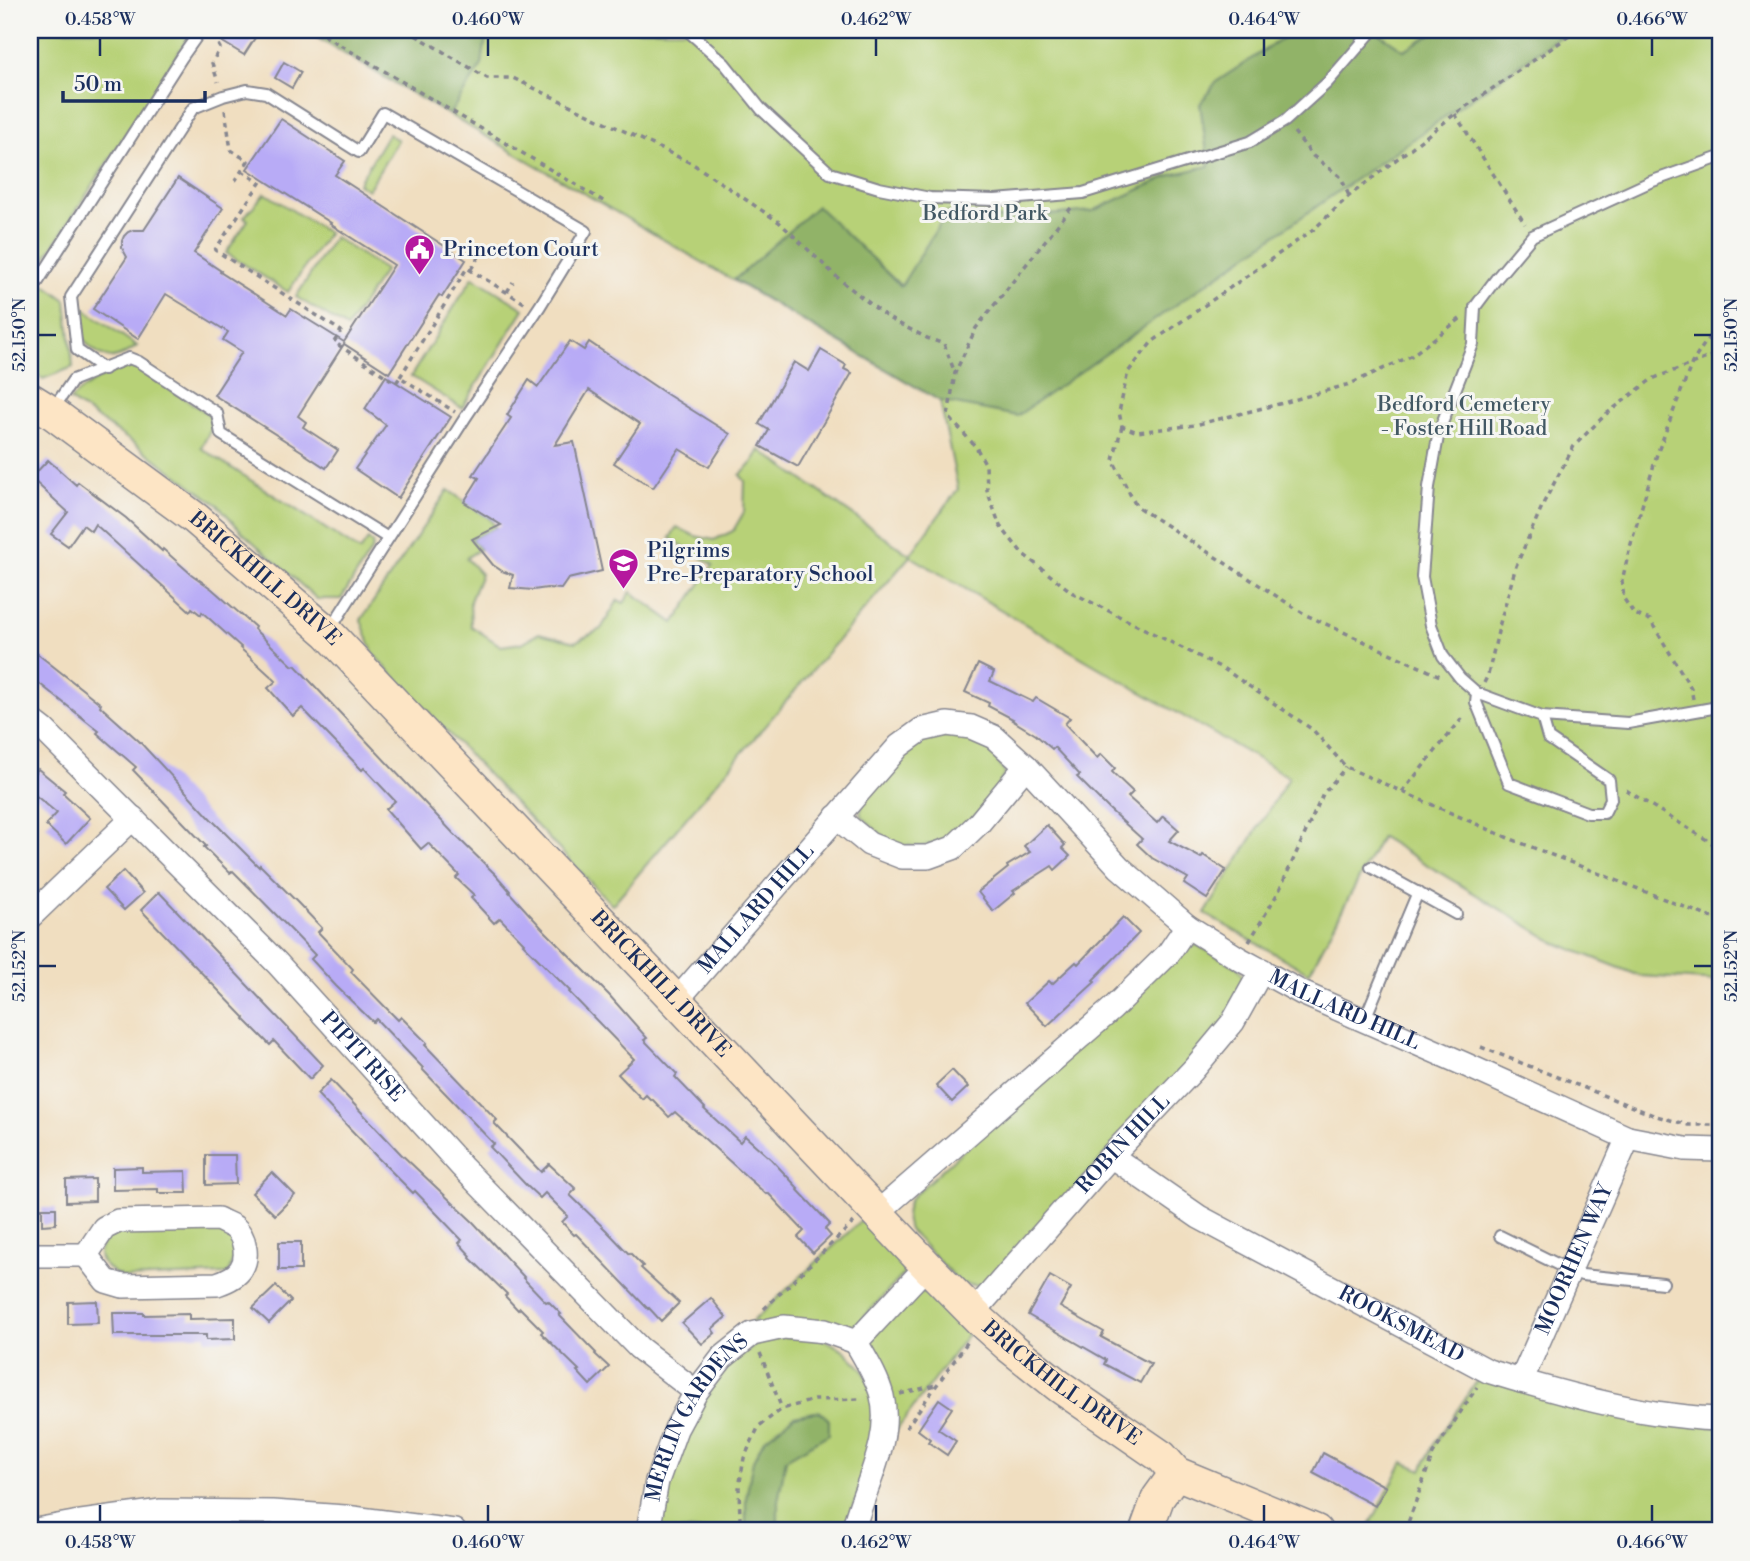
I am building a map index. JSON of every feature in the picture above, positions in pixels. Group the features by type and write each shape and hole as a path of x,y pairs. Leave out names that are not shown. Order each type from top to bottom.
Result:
{"street":[{"name":"BRICKHILL DRIVE","path":"40,405 196,519 328,633 927,1266 1010,1347 1059,1386 1162,1457 1176,1473 1315,1531"},
{"name":"PIPIT RISE","path":"30,719 133,818 276,963 462,1167 639,1348 696,1392"},
{"name":"MALLARD HILL","path":"676,1001 899,746 921,730 947,724 971,727 994,737 1026,766 1119,867 1187,926 1238,958 1302,993 1628,1138 1685,1149 1720,1150"},
{"path":"836,817 869,844 901,857 928,857 953,848 979,823 1026,766"},
{"path":"30,917 133,818"},
{"path":"874,1210 1112,1010 1168,954 1187,926"},
{"name":"ROBIN HILL","path":"978,1317 1111,1156 1193,1070 1233,1022 1262,970"},
{"name":"MOORHEN WAY","path":"1521,1381 1628,1138"},
{"name":"ROOKSMEAD","path":"1111,1156 1199,1217 1488,1371 1617,1406 1699,1419 1720,1419"},
{"path":"206,1220 218,1220 235,1228 242,1238 245,1254 242,1269 232,1278 217,1284 123,1286 106,1281 86,1255 104,1228 118,1221 206,1220"},
{"path":"30,1255 86,1255"},
{"path":"852,1531 881,1449 884,1430 882,1398 874,1375 856,1342 927,1266"},
{"name":"MERLIN GARDENS","path":"648,1531 657,1481 676,1430 696,1392 722,1358 752,1334 784,1327 825,1331 856,1342"},
{"path":"1146,1531 1158,1498 1176,1473"},
{"path":"30,1531 74,1522 161,1511 189,1511 272,1512 345,1517 454,1531"}],"lane":[{"path":"30,294 181,57 201,30"},
{"path":"687,30 725,64 761,109 830,173 879,188 930,198 995,200 1083,193 1250,142 1285,121 1327,83 1373,30"},
{"path":"104,369 77,351 71,297 192,108 223,96 247,90 266,93 359,152 383,113 586,231 328,633"},
{"path":"1542,717 1548,738 1609,780 1611,799 1604,813 1588,813 1509,783 1477,697 1443,656 1432,625 1422,578 1429,487 1439,431 1473,344 1475,307 1532,236 1650,182 1720,157"},
{"path":"40,405 73,380 129,358 217,413 221,434 388,538"},
{"path":"1477,697 1542,717 1628,723 1720,705"},
{"path":"1370,867 1457,914"},
{"path":"1364,1021 1418,892"},
{"path":"1500,1236 1582,1275 1663,1283"}],"path":[{"path":"315,30 605,202"},
{"path":"407,30 487,78 513,78 693,164 779,222 839,279 888,318 944,344 956,373"},
{"path":"1441,676 1306,615 1136,506 1113,460 1122,426 1119,412 1128,372 1152,342 1313,230 1349,196 1455,114 1578,30"},
{"path":"1455,114 1532,236"},
{"path":"1285,121 1313,156 1341,177 1349,196"},
{"path":"242,171 260,183 215,250 341,331 334,342 396,383 467,268 530,307 540,306"},
{"path":"1083,193 976,328 956,373 948,416 976,447 986,465 987,490 1000,526 1023,554 1073,593 1224,669 1313,730 1346,767 1506,837 1720,921"},
{"path":"471,270 481,253"},
{"path":"507,292 513,282"},
{"path":"1122,426 1137,432 1195,425 1350,384 1411,356 1475,307"},
{"path":"1695,711 1691,688 1650,620 1634,614 1624,599 1622,581 1657,454 1692,363 1720,320"},
{"path":"1402,792 1477,697 1488,675 1516,566 1544,502 1574,446 1605,415 1652,379 1720,353"},
{"path":"400,377 465,418"},
{"path":"1238,958 1279,891 1323,794 1346,767"},
{"path":"1609,780 1720,848"},
{"path":"1473,1044 1653,1115 1688,1125 1720,1125"},
{"path":"782,1409 748,1324 874,1210"},
{"path":"899,1437 936,1385 978,1317"},
{"path":"1405,1531 1433,1454 1488,1371"},
{"path":"742,1531 739,1488 744,1458 759,1426 782,1409 814,1400 882,1398 936,1385"}],"green space":[{"path":"30,30 193,30 41,265 33,266 30,270"},
{"path":"304,30 1720,30 1720,981 1640,976 1556,943 1381,837 1309,973 1205,914 1289,777 910,556 612,905 374,655 361,620 448,490 489,518 496,528 472,539 480,549 466,558 481,574 470,601 471,626 501,646 522,643 539,633 575,642 601,629 618,600 624,603 631,592 674,623 713,565 670,538 677,527 695,536 714,540 733,531 744,512 745,481 740,475 750,466 760,450 910,555 958,489 940,401"},
{"path":"304,30 487,30 482,65 449,115"},
{"path":"1312,30 1374,30 1404,50 1438,30 1569,30 1017,416 940,401 734,280 817,206 901,286 947,212 1003,219 1093,211 1171,175 1209,166 1200,104 1216,82 1283,38"},
{"path":"388,134 398,140 368,190 358,184"},
{"path":"265,193 328,233 288,292 226,253 248,220 244,217"},
{"path":"334,237 385,270 347,328 296,297"},
{"path":"473,277 524,309 462,408 411,376"},
{"path":"44,284 66,300 73,367 43,379 30,372 30,307"},
{"path":"79,305 137,346 122,356 112,358 93,349 81,334"},
{"path":"134,366 207,413 215,422 201,448 360,551 368,540 372,543 373,548 341,599 317,599 243,533 218,505 70,400 99,378"},
{"path":"949,731 976,739 991,751 1005,773 990,802 952,839 920,847 894,844 860,814 865,793 907,745"},
{"path":"1197,945 1238,967 1243,975 1244,984 1222,1029 983,1286 961,1284 909,1230 906,1214 911,1198 1180,951"},
{"path":"867,1215 904,1264 904,1274 854,1328 846,1331 740,1333"},
{"path":"218,1226 239,1243 228,1274 124,1278 108,1269 100,1258 100,1248 109,1232"},
{"path":"927,1291 943,1295 973,1327 893,1435 869,1341 912,1294"},
{"path":"769,1336 821,1338 844,1350 863,1369 872,1389 879,1428 846,1531 657,1531 679,1444 702,1400 726,1364"},
{"path":"1481,1375 1720,1428 1720,1531 1367,1531 1403,1462 1422,1470 1433,1446"},
{"path":"820,1411 829,1420 829,1434 786,1459 778,1501 778,1531 748,1531 746,1498 753,1460 764,1440 794,1416"}],"building":[{"path":"228,30 260,30 244,55 221,41"},
{"path":"284,62 301,72 292,88 275,78"},
{"path":"281,119 345,161 335,175 466,260 442,297 439,295 389,373 344,344 298,416 306,422 303,427 338,450 326,468 214,395 242,352 223,340 228,332 166,294 138,339 93,309 127,257 122,248 124,236 133,230 144,230 178,178 223,208 194,253 287,315 291,309 344,342 394,265 247,169"},
{"path":"570,341 584,350 589,342 730,434 709,467 679,449 653,488 614,463 640,424 589,390 555,445 574,442 602,571 568,579 561,589 510,588 513,575 493,565 472,539 501,525 464,502 479,478 473,475 511,418 507,415 529,380 538,387"},
{"path":"821,350 846,365 844,369 852,373 798,467 760,446 769,430 759,424 794,362 809,371"},
{"path":"386,376 451,417 398,498 355,469 386,425 365,409"},
{"path":"48,460 76,485 78,482 126,518 162,551 163,549 212,589 295,665 496,875 542,928 609,995 704,1109 740,1142 745,1136 771,1159 830,1224 825,1229 831,1236 813,1253 798,1237 804,1231 768,1193 675,1112 669,1117 646,1095 642,1099 618,1074 634,1059 500,918 494,923 471,898 474,895 456,878 459,875 428,843 421,849 386,809 395,801 364,768 362,770 302,708 293,716 268,688 276,681 241,647 202,612 201,615 192,608 190,611 95,524 91,531 83,525 68,546 51,534 68,512 31,478"},
{"path":"30,648 101,704 100,706 139,741 211,819 297,902 322,928 318,932 353,969 351,972 398,1020 401,1017 427,1043 425,1045 497,1120 494,1123 541,1172 549,1164 576,1189 570,1195 679,1303 661,1321 562,1222 568,1216 545,1193 540,1198 527,1186 490,1147 494,1144 423,1068 376,1019 373,1022 336,986 311,959 315,955 233,871 230,873 204,847 206,846 133,770 136,767 97,733 99,731 30,676"},
{"path":"978,664 994,672 990,681 1033,702 1036,698 1070,718 1065,724 1097,758 1101,754 1115,768 1112,772 1133,792 1128,797 1157,823 1163,816 1179,830 1169,841 1201,858 1203,855 1226,870 1207,899 1184,884 1188,878 1152,858 1137,844 1142,839 1077,777 1080,775 1054,747 1052,749 1013,719 988,706 989,703 965,692"},
{"path":"38,769 65,791 63,793 90,818 66,844 46,825 57,813 30,791 30,779"},
{"path":"1047,825 1065,845 1062,848 1070,856 1055,870 1052,866 1013,891 1015,893 993,911 978,892 1008,868 1007,866 1030,852 1024,846"},
{"path":"123,871 143,893 124,910 104,889"},
{"path":"159,892 323,1065 310,1079 274,1041 270,1045 244,1019 141,910"},
{"path":"1123,917 1139,933 1093,980 1095,982 1047,1026 1025,1003 1049,981 1052,984 1076,962 1078,964"},
{"path":"952,1070 968,1087 952,1102 936,1085"},
{"path":"331,1080 401,1154 473,1222 609,1367 590,1385 577,1371 579,1370 541,1333 543,1331 520,1308 518,1310 505,1296 507,1294 470,1258 459,1243 462,1240 317,1094"},
{"path":"206,1155 235,1155 236,1184 206,1185"},
{"path":"142,1167 142,1172 186,1171 187,1193 158,1193 158,1189 113,1190 113,1168"},
{"path":"272,1172 295,1195 275,1215 252,1193"},
{"path":"95,1179 95,1201 66,1202 66,1180"},
{"path":"42,1208 56,1208 56,1224 42,1225"},
{"path":"279,1242 301,1242 301,1270 279,1270"},
{"path":"1050,1276 1071,1288 1060,1307 1104,1332 1101,1337 1151,1364 1140,1383 1104,1364 1106,1360 1028,1315"},
{"path":"276,1286 291,1301 269,1323 253,1308"},
{"path":"711,1298 726,1317 712,1329 715,1333 702,1344 682,1323"},
{"path":"97,1301 98,1323 68,1324 68,1302"},
{"path":"113,1313 189,1314 189,1319 235,1318 235,1339 206,1340 206,1335 114,1335"},
{"path":"939,1399 952,1408 938,1429 956,1441 947,1455 928,1442 930,1439 918,1430"},
{"path":"1323,1453 1386,1487 1375,1506 1313,1473"}],"place":[{"name":"Princeton Court","path":"420,277"},
{"name":"Pilgrims Pre-Preparatory School","path":"624,590"}],"park label":[{"name":"Bedford Park","path":"985,214"},
{"name":"Bedford Cemetery - Foster Hill Road","path":"1464,417"}]}
